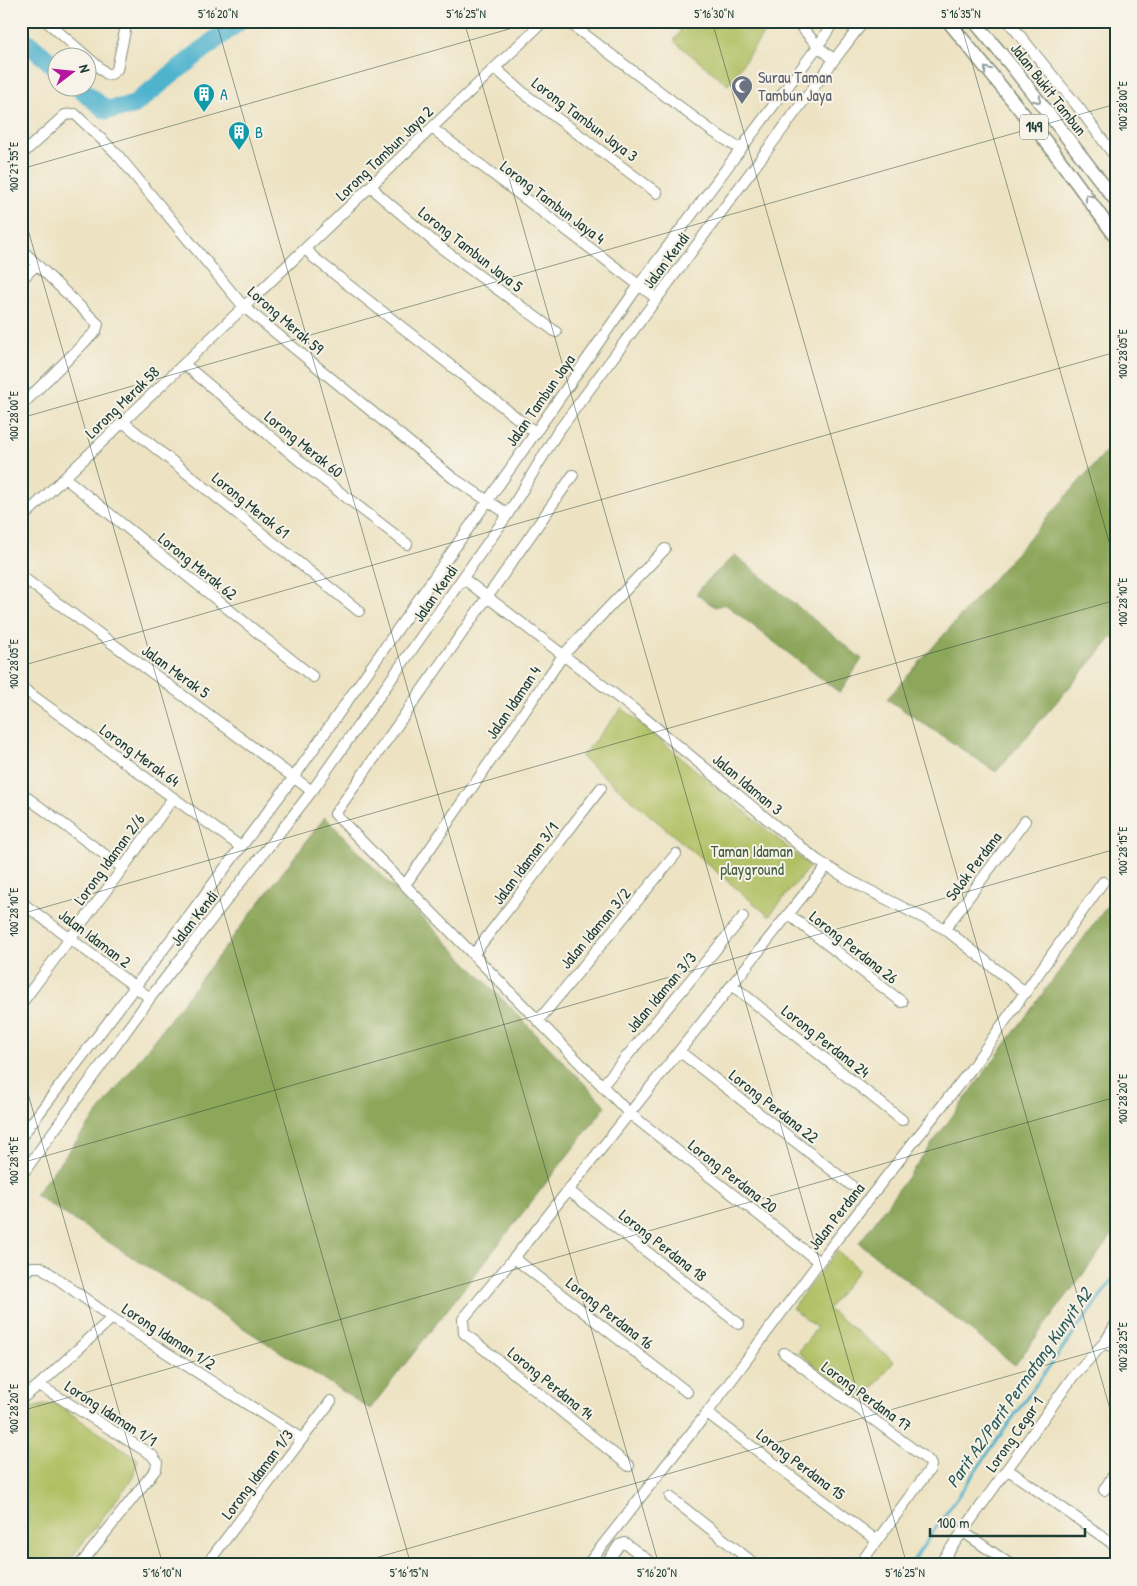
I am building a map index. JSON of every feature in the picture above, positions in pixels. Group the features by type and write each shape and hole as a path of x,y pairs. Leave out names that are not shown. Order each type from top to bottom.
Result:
{"main road":[{"name":"149","path":"948,21 1051,148 1116,237"},
{"name":"Jalan Bukit Tambun","path":"974,21 1014,69 1116,201"}],"street":[{"path":"46,21 108,75 114,73 117,69 127,21"},
{"name":"Lorong Tambun Jaya 2","path":"244,307 544,21"},
{"path":"566,21 709,129 740,149"},
{"path":"796,21 818,46 834,60"},
{"name":"Jalan Tambun Jaya","path":"294,777 639,286 818,46 834,21"},
{"name":"Jalan Kendi","path":"21,1176 150,998 312,791 464,579 508,514 557,433 864,21"},
{"name":"Jalan Bukit Tambun","path":"1008,21 1079,108 1116,158"},
{"name":"Lorong Tambun Jaya 3","path":"495,68 526,95 657,193"},
{"name":"Lorong Merak 59","path":"21,155 65,115 76,114 116,153 244,307 453,478 508,514"},
{"name":"Lorong Tambun Jaya 4","path":"432,128 656,298"},
{"name":"Lorong Tambun Jaya 5","path":"372,186 379,195 440,247 556,332"},
{"path":"306,248 313,257 536,434"},
{"path":"21,249 98,324 96,332 21,406"},
{"path":"21,280 36,265"},
{"name":"Lorong Merak 58","path":"21,519 244,307"},
{"name":"Lorong Merak 60","path":"184,364 307,467 407,544"},
{"name":"Lorong Merak 61","path":"123,422 360,611"},
{"path":"488,597 573,475"},
{"name":"Lorong Merak 62","path":"64,478 313,677"},
{"name":"Jalan Idaman 4","path":"404,886 564,654 665,549"},
{"name":"Jalan Merak 5","path":"21,576 312,791"},
{"name":"Jalan Idaman 3","path":"464,579 636,711 826,867 945,929 1026,992"},
{"name":"Lorong Perdana 20","path":"488,597 334,814 629,1113 819,1262"},
{"name":"Lorong Merak 64","path":"21,687 241,848"},
{"name":"Jalan Kendi","path":"21,1136 294,777"},
{"name":"Jalan Idaman 3/1","path":"474,956 601,788"},
{"path":"21,793 123,868"},
{"name":"Lorong Idaman 2/6","path":"21,1004 173,798"},
{"name":"Solok Perdana","path":"945,929 1025,821"},
{"name":"Jalan Idaman 3/2","path":"538,1021 676,854"},
{"path":"514,1258 826,867"},
{"name":"Jalan Perdana","path":"587,1565 707,1413 819,1262 971,1070 1103,882"},
{"name":"Jalan Idaman 2","path":"21,902 150,998"},
{"name":"Lorong Perdana 26","path":"788,914 902,1002"},
{"name":"Jalan Idaman 3/3","path":"602,1086 743,917"},
{"name":"Lorong Perdana 24","path":"732,985 902,1120"},
{"name":"Lorong Perdana 22","path":"679,1052 851,1185"},
{"name":"Lorong Perdana 18","path":"568,1190 739,1324"},
{"name":"Lorong Perdana 14","path":"514,1258 462,1319 464,1333 629,1466"},
{"name":"Lorong Perdana 16","path":"514,1258 687,1392"},
{"name":"Lorong Idaman 1/2","path":"21,1276 32,1267 41,1267 112,1318 302,1439"},
{"path":"21,1399 39,1385 112,1318"},
{"name":"Lorong Cegar 1","path":"939,1565 1074,1375 1105,1342 1116,1324"},
{"path":"1105,1342 1116,1350"},
{"name":"Lorong Perdana 17","path":"784,1353 929,1461 931,1465 930,1469 876,1540"},
{"name":"Lorong Idaman 1/1","path":"39,1385 152,1455 157,1462 156,1470 80,1565"},
{"name":"Lorong Idaman 1/3","path":"206,1565 331,1401"},
{"name":"Lorong Perdana 15","path":"707,1413 876,1540"},
{"path":"1007,1469 1116,1546"},
{"path":"1104,1490 1116,1472"},
{"path":"670,1497 756,1565"},
{"path":"962,1531 1011,1565"},
{"path":"859,1565 876,1540"},
{"path":"605,1565 620,1546 625,1543 654,1565"}],"green space":[{"path":"668,21 768,21 769,26 728,85 674,41 681,31"},
{"path":"1116,440 1116,633 996,772 887,699"},
{"path":"735,555 862,659 840,693 725,604 715,607 696,594"},
{"name":"Taman Idaman playground","path":"622,708 810,866 769,916 581,757"},
{"path":"325,817 606,1106 370,1409 35,1195"},
{"path":"1116,894 1116,1230 1015,1365 859,1243"},
{"path":"837,1251 859,1269 828,1309 894,1361 861,1403 798,1352 817,1328 792,1308"},
{"path":"55,1403 138,1459 133,1478 66,1565 21,1565 21,1412 24,1409"}],"waterway":[{"path":"91,98 106,110 132,106 239,21"},
{"path":"21,37 48,60"},
{"name":"Parit A2/Parit Permatang Kunyit A2","path":"910,1565 1030,1393 1116,1275"}],"place":[{"name":"Surau Taman Tambun Jaya","path":"742,105"},
{"name":"A","path":"204,113"},
{"name":"B","path":"239,151"}]}
